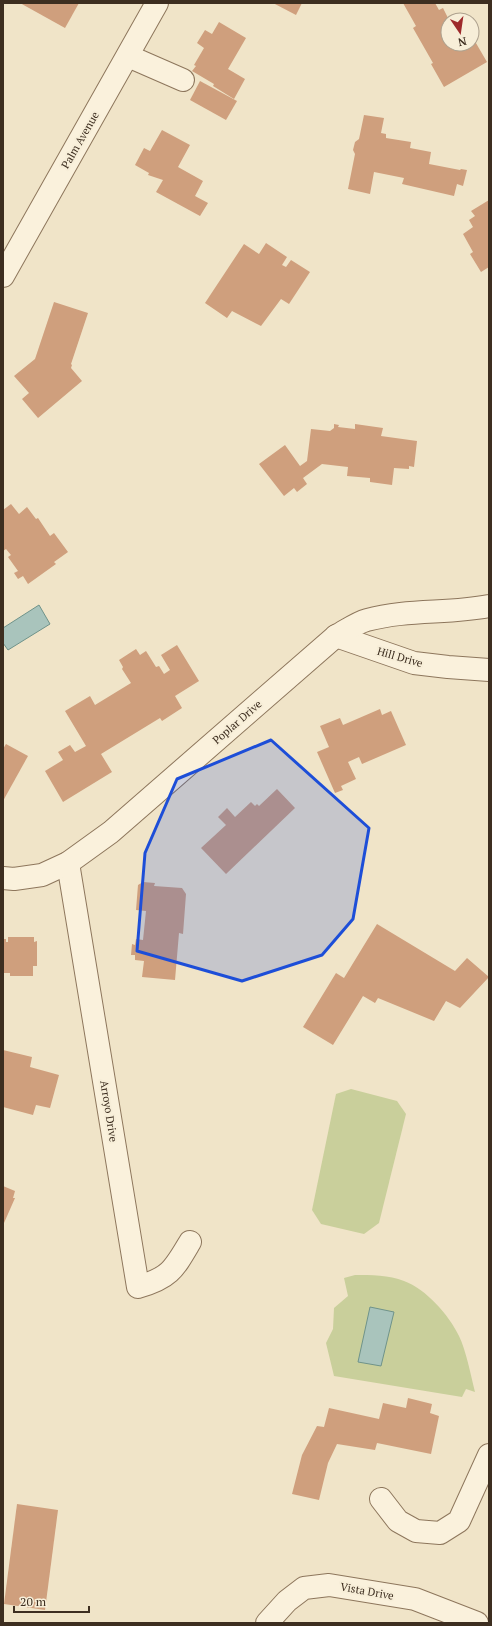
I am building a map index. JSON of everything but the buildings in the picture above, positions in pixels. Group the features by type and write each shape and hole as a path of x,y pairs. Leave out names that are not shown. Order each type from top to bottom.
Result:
{"street":[{"name":"Palm Avenue","path":"3,276 157,3"},
{"path":"128,56 183,80"},
{"name":"Poplar Drive","path":"3,878 14,879 42,875 68,863 111,832 336,636 366,620 412,612 450,611 489,606"},
{"name":"Hill Drive","path":"336,636 414,663 489,670"},
{"name":"Arroyo Drive","path":"68,863 138,1287 156,1282 174,1268 190,1242"},
{"path":"381,1499 398,1521 416,1531 440,1533 459,1521 489,1455"},
{"name":"Vista Drive","path":"267,1623 286,1601 304,1588 328,1584 415,1599 477,1623"}],"highlighted area":[{"path":"271,740 369,828 353,919 322,955 242,981 137,951 145,853 177,779"}],"green space":[{"path":"351,1089 397,1101 406,1114 379,1223 364,1234 321,1224 312,1210 336,1094"},
{"path":"355,1275 386,1276 398,1279 412,1285 428,1296 443,1311 455,1328 462,1342 475,1392 466,1389 462,1397 334,1376 326,1343 333,1329 334,1308 348,1296 344,1278"}],"water":[{"path":"39,605 50,624 8,650 3,643 3,628"},
{"path":"370,1307 394,1312 381,1366 358,1362"}]}
